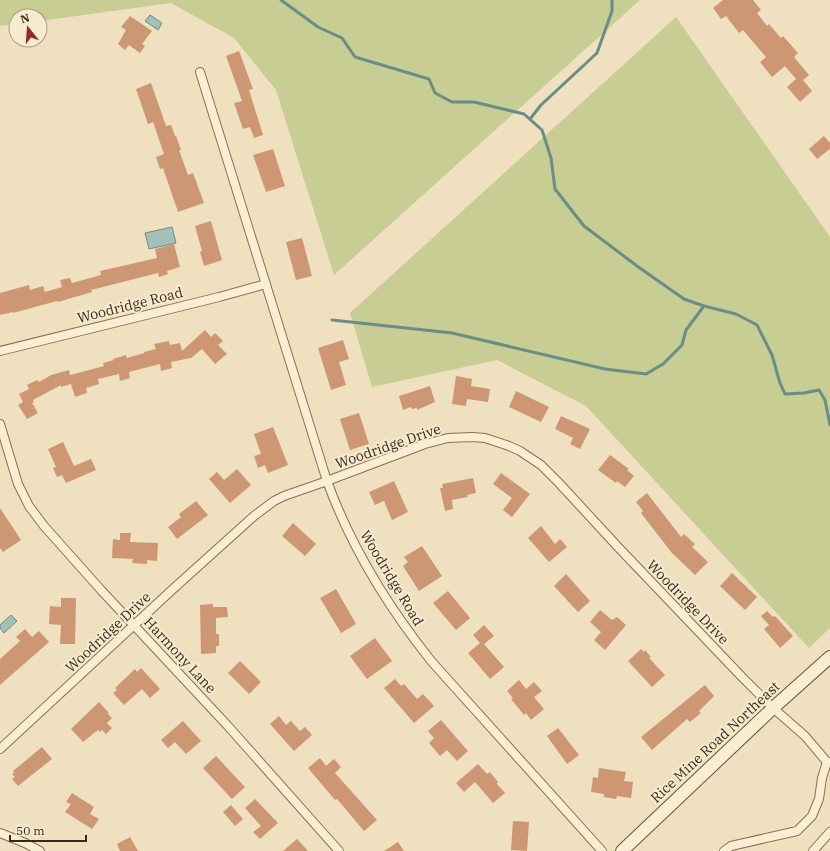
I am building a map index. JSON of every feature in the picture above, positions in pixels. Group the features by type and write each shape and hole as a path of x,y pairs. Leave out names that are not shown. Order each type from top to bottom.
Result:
{"main road":[{"name":"Rice Mine Road Northeast","path":"622,851 773,708 830,657"}],"street":[{"name":"Woodridge Road","path":"200,72 327,481 338,509 360,554 389,604 409,633 432,662 602,851"},
{"name":"Woodridge Road","path":"0,351 266,284"},
{"name":"Harmony Lane","path":"0,424 14,473 29,506 44,526 339,851"},
{"name":"Woodridge Drive","path":"0,749 173,589 259,512 284,496 425,444 448,438 467,436 485,438 520,451 541,465 773,708 805,736 828,762"},
{"path":"724,851 731,846 797,831 812,816 819,799 828,762"},
{"path":"813,851 830,832"},
{"path":"0,833 40,851"}],"green space":[{"path":"0,0 640,0 334,275 276,90 234,38 171,3 48,20 48,8 8,8 8,25 0,26"},
{"path":"676,17 830,237 830,628 809,648 586,406 497,360 372,387 350,313"}],"water":[{"path":"150,15 162,23 158,30 145,21"},
{"path":"172,227 176,243 149,249 145,233"},
{"path":"11,615 17,621 4,633 0,628 0,625"}],"building":[{"path":"723,0 753,0 761,10 757,13 767,26 769,24 781,38 783,36 798,53 794,57 809,75 803,80 812,91 800,102 787,87 796,79 785,66 772,77 760,62 766,57 743,30 739,33 726,16 721,19 713,8"},
{"path":"130,16 152,31 142,44 145,46 140,53 129,45 125,50 118,44 126,30 121,27"},
{"path":"239,51 253,89 249,90 263,135 254,138 250,127 243,129 234,103 242,101 226,56"},
{"path":"151,83 166,126 171,125 181,150 179,150 188,175 193,173 204,203 178,212 163,168 160,169 156,157 164,154 153,122 148,124 136,89"},
{"path":"824,136 830,143 830,149 817,159 809,149"},
{"path":"273,149 285,186 266,192 253,155"},
{"path":"211,221 222,260 204,266 200,252 202,251 195,226"},
{"path":"302,238 312,276 296,280 286,242"},
{"path":"174,244 180,267 167,271 168,274 159,277 158,273 91,290 92,292 58,302 0,315 0,293 29,285 30,290 43,286 45,292 62,287 60,280 70,278 72,283 101,275 100,271 157,258 155,249"},
{"path":"205,330 211,337 215,333 223,341 218,345 227,354 215,364 202,349 191,358 171,362 172,368 161,371 160,364 129,372 130,378 120,381 119,374 98,379 99,384 86,388 87,393 75,397 71,384 61,387 61,385 33,400 34,402 32,403 38,413 27,419 18,405 23,402 19,394 29,389 27,385 37,380 39,382 51,375 69,370 70,375 104,366 103,363 114,360 113,359 126,355 127,358 144,353 156,349 154,344 169,341 170,345 180,343 182,351"},
{"path":"343,340 349,359 339,362 346,385 331,390 318,348"},
{"path":"456,376 472,379 471,386 490,389 488,402 467,399 466,406 452,404"},
{"path":"430,386 435,402 417,410 417,408 412,409 411,407 403,410 399,396"},
{"path":"516,391 549,407 541,422 509,407"},
{"path":"359,413 369,444 350,450 340,419"},
{"path":"561,416 590,429 580,449 570,444 573,438 555,429"},
{"path":"273,427 288,465 268,473 265,465 258,468 254,456 261,454 254,434"},
{"path":"63,442 74,466 91,459 96,470 66,483 62,475 57,477 53,468 56,467 48,449"},
{"path":"610,455 629,469 627,470 634,476 625,487 617,481 616,483 598,470"},
{"path":"237,469 251,485 230,503 209,479 217,472 224,480"},
{"path":"501,473 530,494 512,517 503,510 512,498 493,484"},
{"path":"473,478 476,493 467,495 468,497 452,500 453,509 445,511 440,488 443,488 442,484"},
{"path":"394,481 408,512 392,520 384,501 375,505 369,492"},
{"path":"647,493 681,537 684,534 695,544 692,547 708,562 695,575 671,552 641,513 643,511 636,502"},
{"path":"196,501 208,515 177,539 168,527 181,517 179,514"},
{"path":"0,508 21,540 3,552 0,548"},
{"path":"293,523 316,544 305,556 282,536"},
{"path":"541,526 555,544 560,539 567,547 549,562 528,538"},
{"path":"120,533 131,533 130,542 158,543 157,561 147,560 147,564 132,563 133,559 112,558 113,539 120,540"},
{"path":"422,546 442,576 419,591 403,566 408,562 404,557"},
{"path":"732,573 757,597 745,610 720,586"},
{"path":"566,574 590,601 578,612 554,586"},
{"path":"336,589 356,624 341,633 320,598"},
{"path":"448,591 470,618 456,630 433,603"},
{"path":"61,598 76,598 75,644 60,644 61,625 49,624 50,606 61,607"},
{"path":"213,604 213,607 227,607 228,617 216,618 216,634 219,634 219,646 216,646 216,653 201,654 200,605"},
{"path":"600,610 612,620 617,617 626,625 605,650 594,640 601,632 590,622"},
{"path":"767,611 773,617 775,616 793,636 780,648 764,629 769,625 761,616"},
{"path":"484,625 494,636 484,644 504,667 490,679 468,653 480,643 473,635"},
{"path":"25,629 32,637 39,631 49,642 0,685 0,659 20,641 16,637"},
{"path":"375,638 392,661 367,679 350,656"},
{"path":"641,649 644,652 645,650 651,657 649,658 665,675 652,687 628,661"},
{"path":"240,661 261,682 249,694 228,673"},
{"path":"141,668 160,689 150,698 142,689 124,705 113,693 117,690 115,688 135,669 137,672"},
{"path":"395,679 401,686 404,684 417,699 423,694 434,706 414,723 384,688"},
{"path":"519,680 526,689 534,682 542,691 534,697 544,709 531,720 526,713 524,715 511,699 513,698 507,691"},
{"path":"705,685 714,696 699,711 701,713 690,722 687,719 652,750 641,737"},
{"path":"99,702 112,718 107,723 112,728 106,734 102,730 100,732 98,730 83,742 71,729"},
{"path":"279,716 286,725 291,721 300,731 305,727 312,735 294,751 270,724"},
{"path":"441,720 468,751 457,761 447,750 440,756 429,743 434,738 428,731"},
{"path":"183,721 201,741 186,754 175,742 168,748 161,740"},
{"path":"558,728 579,755 567,764 547,736"},
{"path":"42,747 52,759 18,786 12,779 15,777 12,774 14,773 13,771"},
{"path":"216,756 245,787 232,799 203,768"},
{"path":"320,758 326,766 334,759 341,767 335,773 377,820 364,831 308,768"},
{"path":"478,764 487,774 490,772 498,782 497,784 505,793 493,803 475,782 464,792 456,783"},
{"path":"599,768 626,772 624,781 633,782 631,798 617,796 616,799 604,797 604,794 591,792 593,777 598,778"},
{"path":"72,793 94,807 90,814 99,819 92,829 65,812 71,804 66,802"},
{"path":"255,799 278,823 260,839 253,832 261,826 245,808"},
{"path":"231,805 243,819 235,826 223,812"},
{"path":"513,821 529,822 527,851 511,850"},
{"path":"130,837 138,851 120,851 117,844"},
{"path":"297,839 308,851 283,851"},
{"path":"398,842 404,851 384,851"}],"waterway":[{"path":"281,0 318,27 342,38 355,57 429,79 435,93 452,102 474,102 524,114 542,130 551,158 555,189 584,226 684,299 736,314 757,325 772,355 780,383 785,394 804,393 819,390 825,400 830,425"},
{"path":"530,119 541,105 597,53 612,11 612,0"},
{"path":"332,320 452,333 605,369 646,374 663,364 682,345 686,330 704,306"}]}
